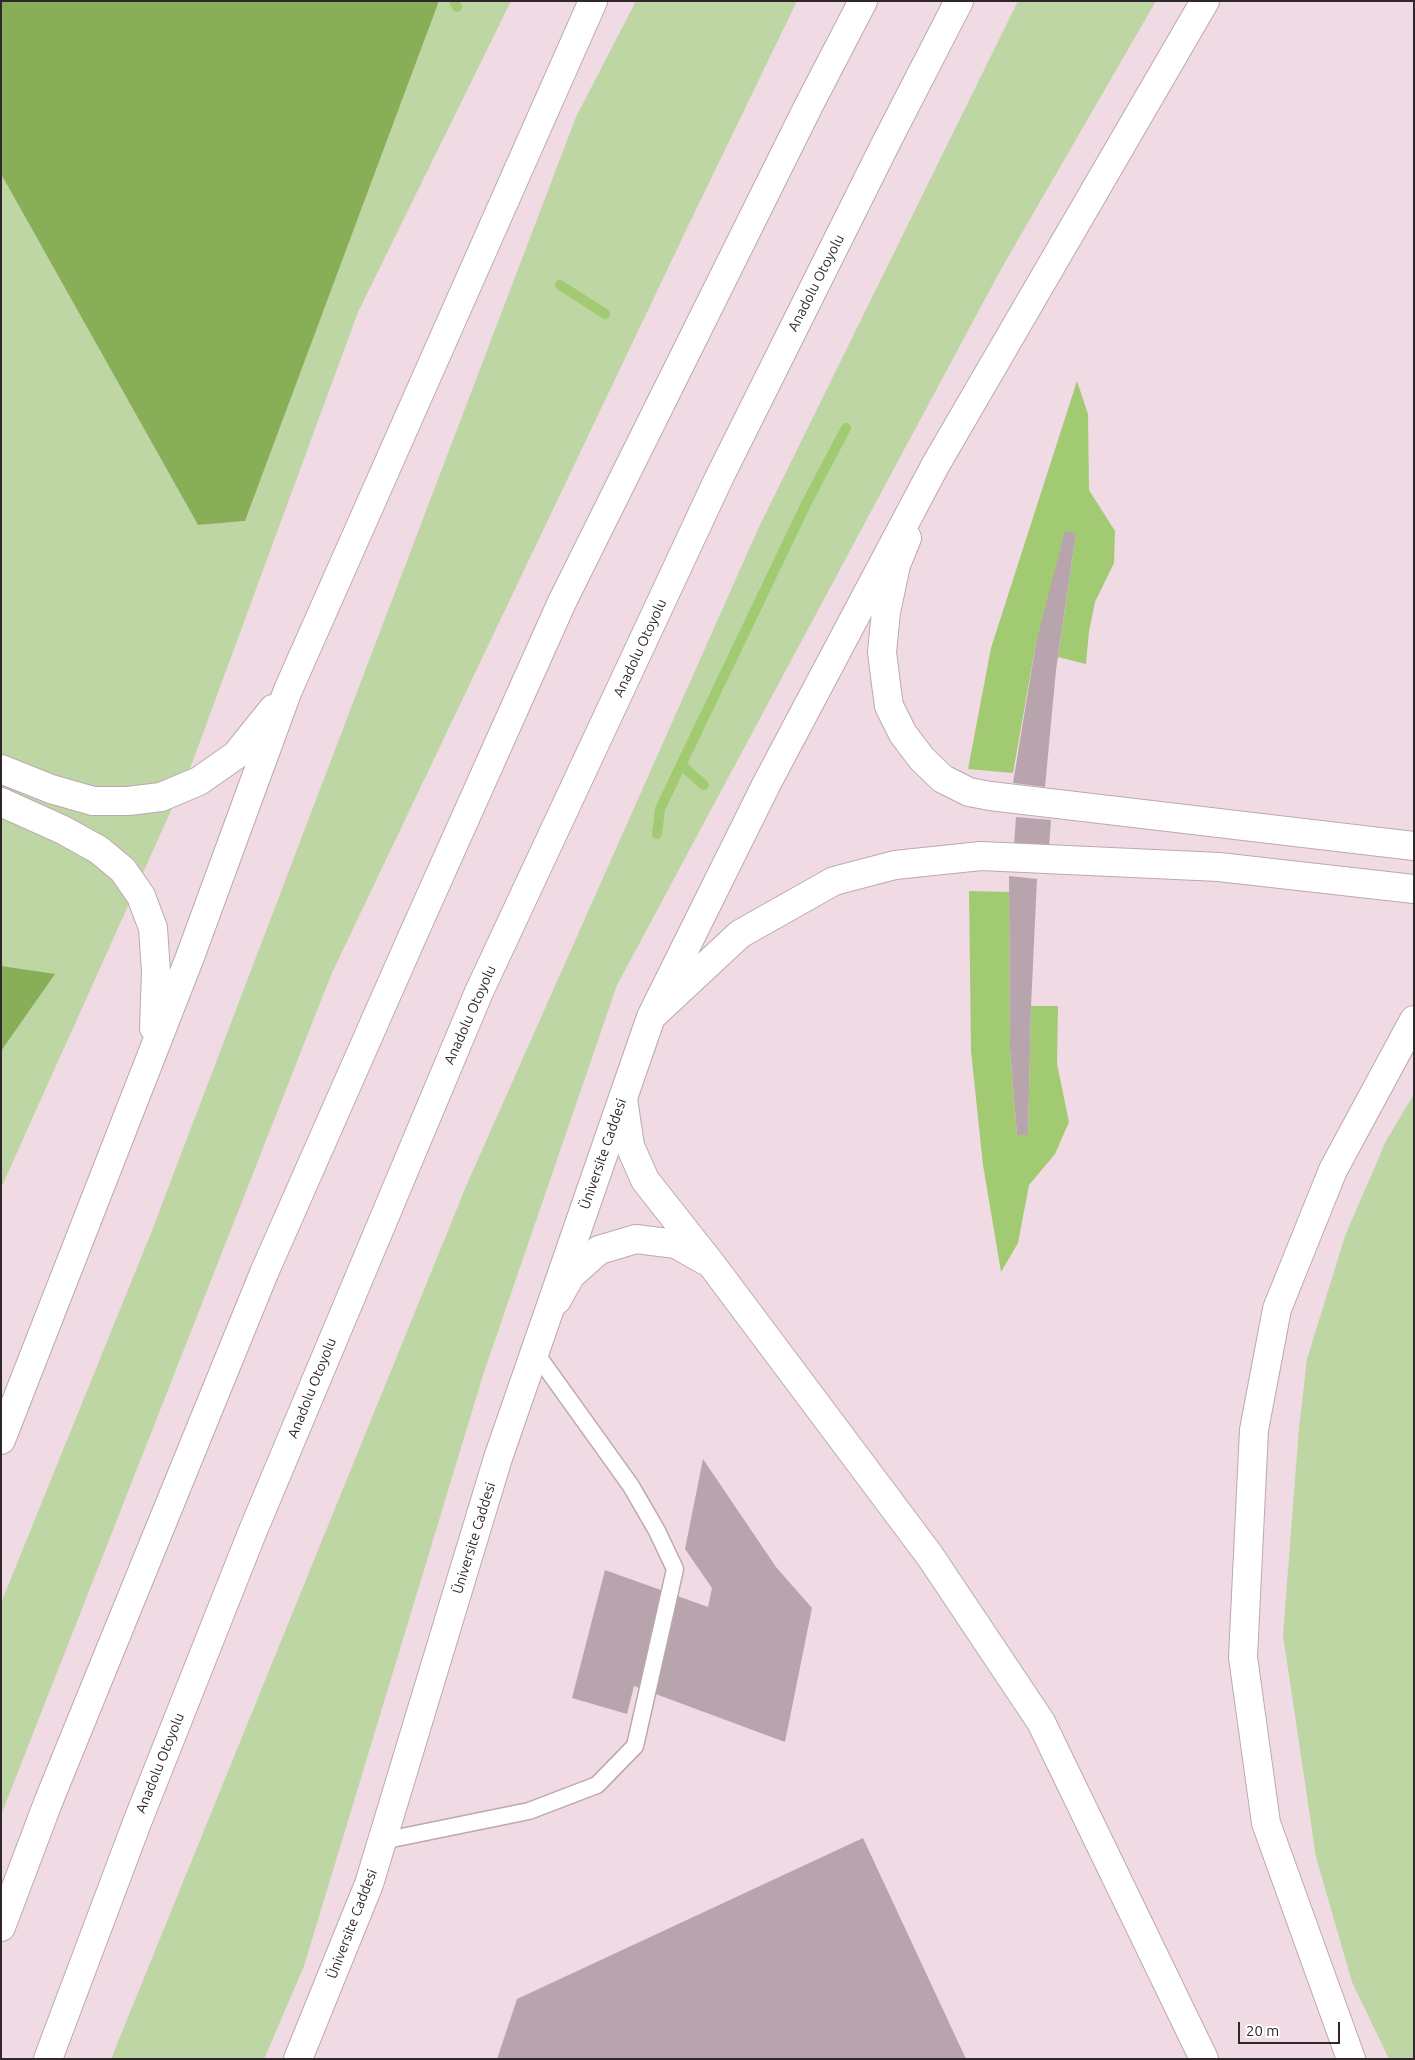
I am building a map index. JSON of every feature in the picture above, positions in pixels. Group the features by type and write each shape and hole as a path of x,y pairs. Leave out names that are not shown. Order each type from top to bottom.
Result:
{"main road":[{"path":"1,1440 151,1058 288,690 593,1"},
{"path":"1,1927 52,1791 264,1273 562,602 809,105 863,1"},
{"name":"Anadolu Otoyolu","path":"48,2059 138,1820 252,1533 479,992 719,478 959,1"},
{"path":"1205,1 936,464 896,565 886,612 882,652 889,706 908,740 922,760 943,779 970,792 990,796 1414,846"},
{"name":"Üniversite Caddesi","path":"298,2059 369,1884 498,1458 651,1017 767,783 936,464"},
{"path":"1,769 51,789 93,800 128,801 161,797 199,781 236,755 288,690"},
{"path":"1,802 63,830 100,850 122,870 141,896 152,928 156,972 156,1009 151,1058"},
{"path":"651,1017 740,934 834,882 895,864 981,856 1218,867 1414,889"},
{"path":"1351,2059 1266,1824 1243,1657 1254,1430 1277,1309 1333,1170 1414,1020"},
{"path":"622,1099 630,1146 645,1180 712,1264 930,1556 1041,1722 1204,2059"},
{"path":"546,1322 571,1275 599,1250 636,1239 676,1244 712,1264"}],"lane":[{"path":"382,1841 528,1811 597,1785 635,1746 675,1569 658,1531 631,1486 535,1352"}],"shaded area":[{"path":"1,1 439,1 245,521 198,525 1,174"},
{"path":"439,1 511,1 358,312 191,766 1,1188 1,174 198,525 245,521"},
{"path":"636,1 797,1 331,975 1,1815 1,1603 151,1233 576,117"},
{"path":"1018,1 1156,1 1000,271 617,985 483,1375 304,1966 264,2059 111,2059 467,1184 758,529"},
{"path":"1077,381 1088,414 1089,490 1115,531 1114,563 1095,602 1089,631 1086,664 1058,657 1076,533 1036,643 1013,773 968,769 991,648"},
{"path":"969,891 1009,892 1010,1050 1017,1135 1028,1135 1031,1006 1058,1006 1057,1064 1069,1122 1055,1154 1029,1185 1018,1243 1001,1272 983,1165 971,1051"},
{"path":"1,966 55,974 1,1051"},
{"path":"1414,1094 1414,2059 1389,2059 1352,1982 1316,1857 1283,1635 1299,1428 1307,1359 1345,1236 1386,1141"}],"building":[{"path":"1065,531 1076,533 1056,670 1045,787 1013,783 1036,643"},
{"path":"1016,817 1051,820 1049,847 1014,845"},
{"path":"1009,876 1037,879 1031,1006 1028,1135 1017,1135 1010,1050"},
{"path":"703,1459 776,1567 812,1608 785,1742 634,1686 627,1714 572,1698 605,1570 708,1607 712,1588 685,1549"},
{"path":"863,1838 966,2059 497,2059 517,1999"}],"waterway":[{"path":"454,1 457,7"},
{"path":"560,285 605,314"},
{"path":"657,834 660,809 807,502 846,428"},
{"path":"681,765 704,785"}]}
